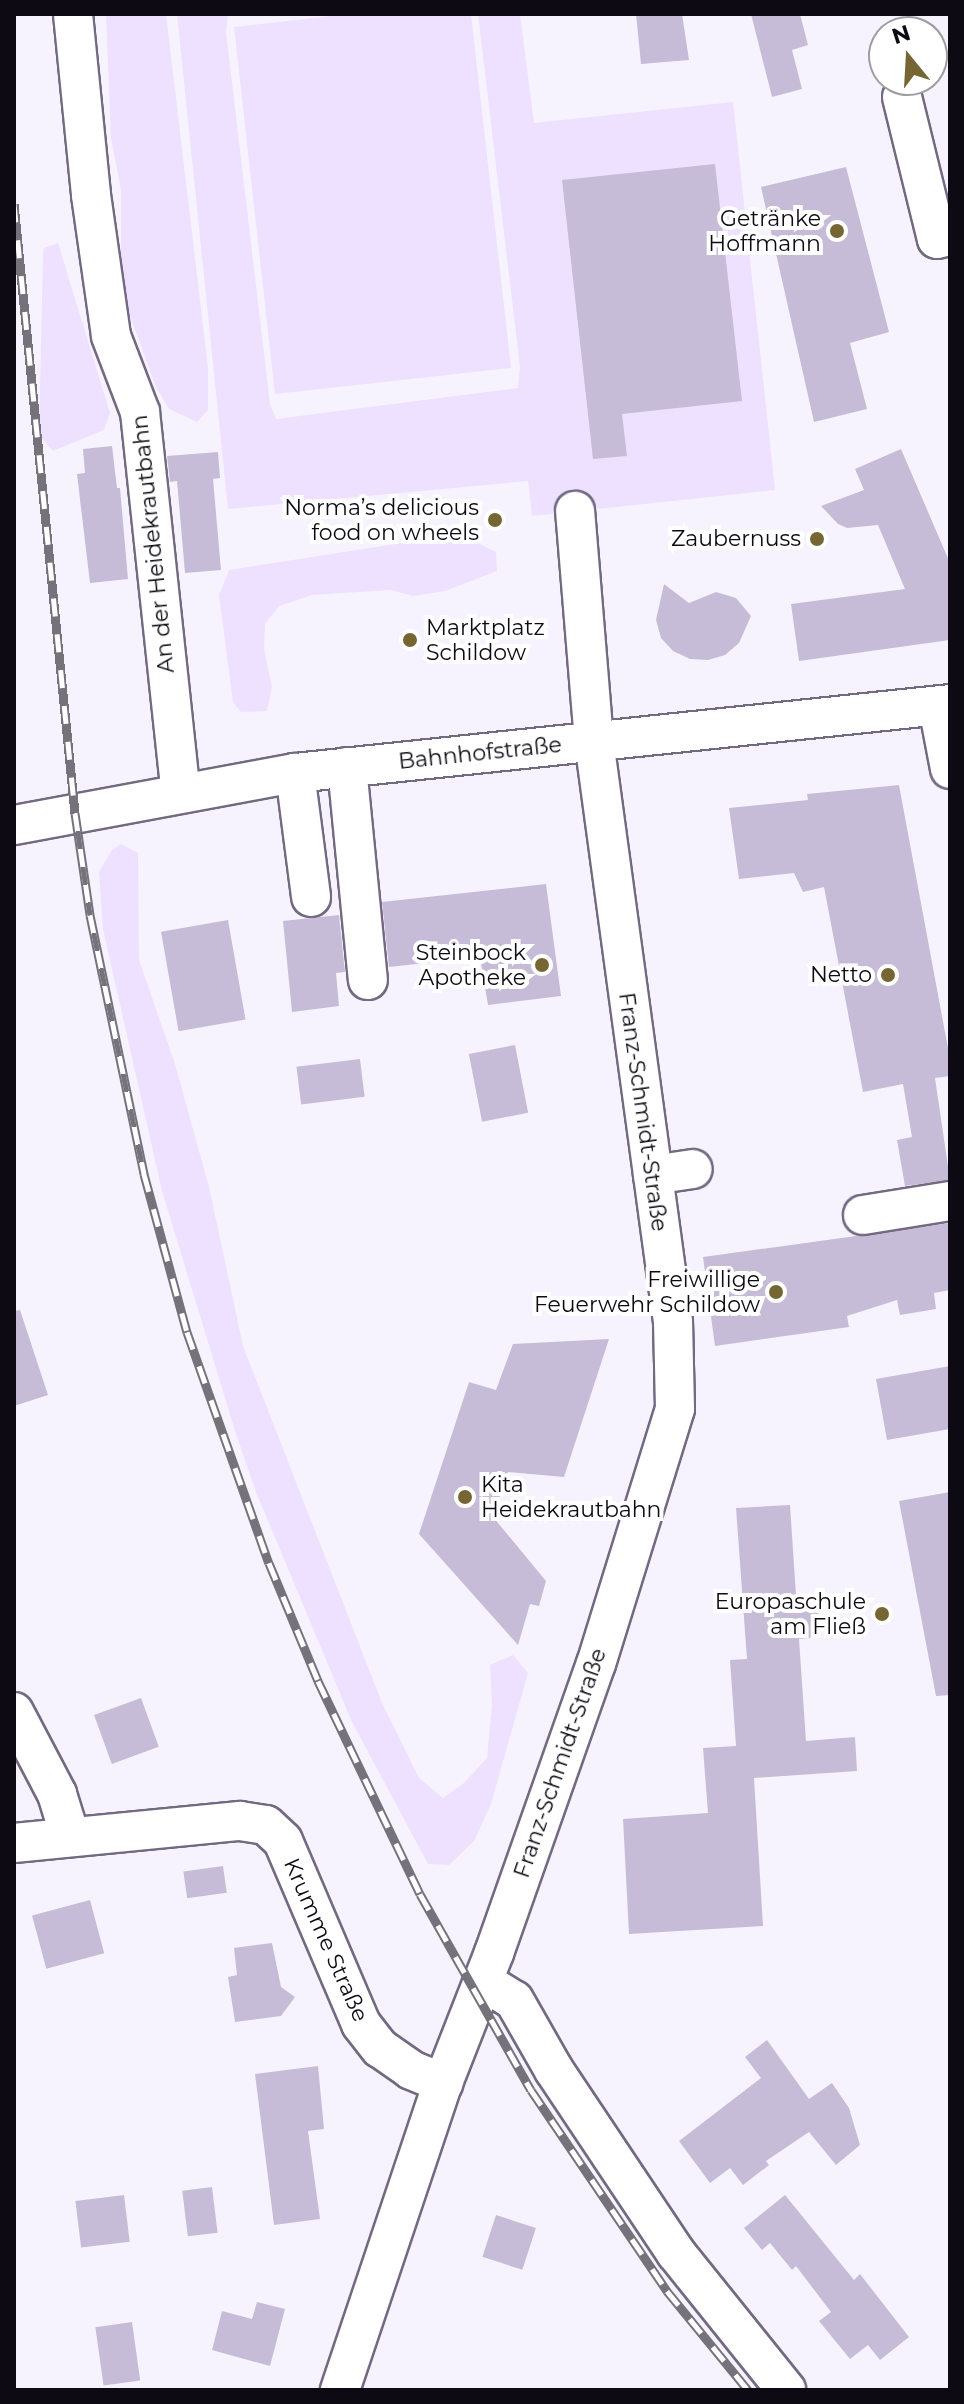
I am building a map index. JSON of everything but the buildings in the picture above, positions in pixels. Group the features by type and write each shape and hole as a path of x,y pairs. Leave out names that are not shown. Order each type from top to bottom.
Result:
{"street":[{"name":"An der Heidekrautbahn","path":"73,14 91,195 111,336 140,412 181,793"},
{"path":"902,97 937,239 950,236"},
{"name":"Franz-Schmidt-Straße","path":"340,2390 443,2083 483,1981 596,1664 675,1409 673,1322 594,741 575,511"},
{"name":"Bahnhofstraße","path":"14,825 295,773 944,705"},
{"path":"944,705 950,769"},
{"path":"347,767 368,980"},
{"path":"295,773 311,897"},
{"path":"653,1175 693,1169"},
{"path":"863,1215 950,1201"},
{"path":"14,1712 57,1794 70,1836"},
{"name":"Krumme Straße","path":"14,1843 240,1821 266,1825 283,1841 361,2024 380,2048 411,2070 443,2083"},
{"path":"483,1981 514,2000 554,2070 676,2253 786,2390"}],"shaded area":[{"path":"106,14 166,14 208,368 208,410 197,422 169,409 156,387 128,310 121,271 121,190 111,138"},
{"path":"177,14 228,14 226,32 270,404 276,419 518,388 520,367 478,14 520,14 534,123 733,102 775,490 532,516 528,481 228,509"},
{"path":"349,14 471,14 511,368 275,394 234,27"},
{"path":"58,243 110,413 104,430 53,451 39,435 43,257 44,248"},
{"path":"471,540 496,552 497,571 445,591 413,596 391,590 312,595 279,606 265,624 264,649 272,687 267,711 241,712 233,702 219,595 229,570 415,541"},
{"path":"121,844 138,853 139,960 175,1064 209,1187 243,1346 382,1703 419,1778 443,1798 464,1783 487,1758 492,1705 490,1665 513,1655 528,1673 491,1804 474,1841 449,1865 428,1864 352,1722 256,1492 236,1434 162,1191 103,929 99,872 112,850"}],"railway":[{"path":"14,204 75,813 90,915 144,1174 187,1332 269,1563 318,1681 420,1894 531,2090 667,2291 748,2390"}],"place":[{"name":"Getränke Hoffmann","path":"837,231"},
{"name":"Norma’s delicious food on wheels","path":"495,520"},
{"name":"Zaubernuss","path":"817,539"},
{"name":"Marktplatz Schildow","path":"410,640"},
{"name":"Steinbock Apotheke","path":"542,965"},
{"name":"Netto","path":"888,975"},
{"name":"Freiwillige Feuerwehr Schildow","path":"776,1292"},
{"name":"Kita Heidekrautbahn","path":"465,1497"},
{"name":"Europaschule am Fließ","path":"882,1614"}]}
